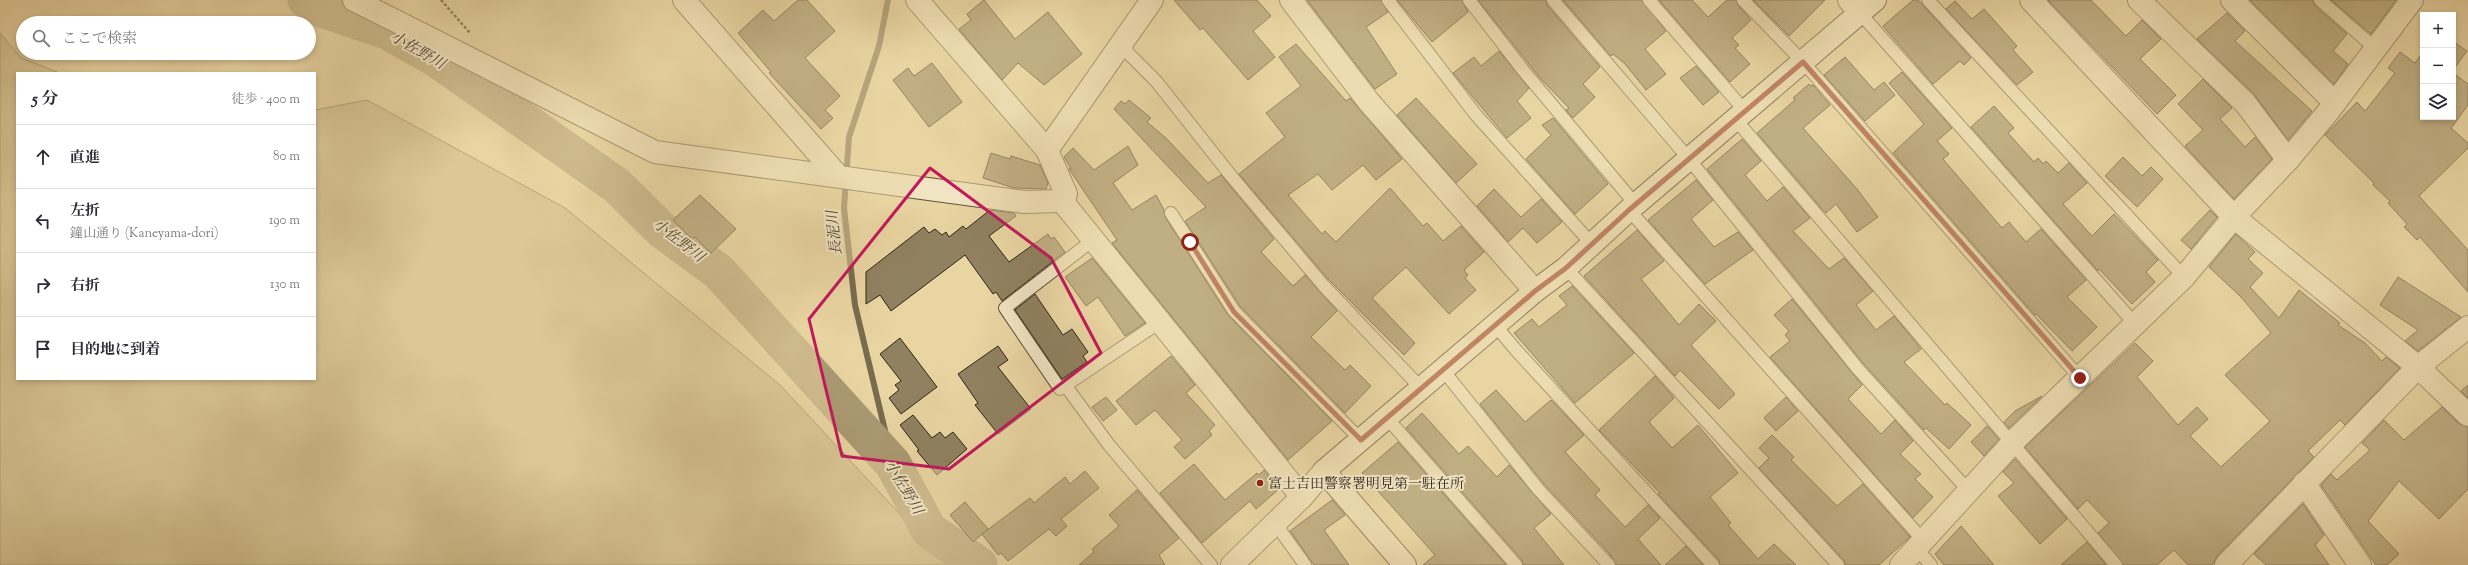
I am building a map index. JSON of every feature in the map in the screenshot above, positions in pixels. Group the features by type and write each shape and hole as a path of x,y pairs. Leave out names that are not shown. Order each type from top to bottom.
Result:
{"street":[{"path":"354,0 482,63 655,152 1024,202 1062,201"},
{"path":"684,0 838,176"},
{"path":"917,0 1047,150 1066,194 1062,201"},
{"path":"1047,150 1152,0"},
{"path":"1291,0 1369,102 1535,291"},
{"path":"2031,0 2234,217 2418,367 2468,415"},
{"path":"2139,0 2245,104 2288,160"},
{"path":"2232,0 2335,103"},
{"path":"1901,565 2012,444 2184,277 2234,217 2288,160 2335,103 2412,0"},
{"path":"1232,565 1302,497 1324,471 1535,291 1566,268 1591,243 1632,207 1803,62 1861,4"},
{"path":"1062,201 1302,497"},
{"path":"2226,565 2418,367 2468,327"},
{"path":"1324,471 1405,565"},
{"path":"2304,483 2360,565"}],"lane":[{"path":"1388,0 1476,116 1591,243"},
{"path":"1469,0 1632,207 1920,544 1931,565"},
{"path":"1553,0 1689,159 1858,369 1969,491"},
{"path":"1649,0 1741,115 2012,444 2116,565"},
{"path":"1743,0 1803,62 2080,378"},
{"path":"1928,0 2184,277"},
{"path":"2320,0 2376,49"},
{"path":"1861,4 2135,324"},
{"path":"1121,46 1156,81 1232,177 1323,285 1421,388"},
{"path":"1171,213 1234,312 1361,440"},
{"path":"1093,240 1005,308 1060,389 1160,322"},
{"path":"1566,268 1838,565"},
{"path":"1495,325 1515,349 1713,565"},
{"path":"1443,370 1538,489 1609,565"},
{"path":"1068,385 1068,389 1110,445 1211,565"},
{"path":"1387,418 1516,565"},
{"path":"1275,523 1305,565"}],"path":[{"path":"441,0 476,40 482,63"}],"highlighted area":[{"path":"930,168 1051,258 1101,353 949,469 842,456 809,319"}],"shaded area":[{"path":"0,33 16,52 16,60 26,60 57,72 16,72 16,380 316,380 316,110 367,100 565,208 780,385 947,565 0,565"}],"building":[{"path":"798,0 807,0 835,31 805,58 840,96 825,110 833,118 821,129 769,73 771,72 738,33 763,10 774,21"},
{"path":"984,0 1015,39 1048,12 1082,54 1044,85 1018,63 1002,80 959,29 971,20 967,14"},
{"path":"1174,0 1257,0 1271,16 1253,31 1275,57 1248,80 1203,28 1200,30"},
{"path":"1307,0 1381,0 1388,12 1366,27 1397,74 1375,89"},
{"path":"1397,0 1462,0 1468,12 1432,42"},
{"path":"1478,0 1546,0 1547,5 1600,67 1583,84 1595,97 1573,118 1566,110 1569,108 1540,78"},
{"path":"1563,0 1642,0 1666,31 1645,49 1666,74 1646,90 1625,64 1613,54 1611,56"},
{"path":"1659,0 1692,0 1708,17 1727,0 1736,0 1738,5 1751,20 1732,38 1739,45 1735,48 1750,64 1730,82"},
{"path":"1753,0 1825,0 1789,36"},
{"path":"1913,0 1918,0 1971,58 1964,65 1960,61 1933,84 1883,26"},
{"path":"2048,0 2091,0 2126,36 2142,20 2161,39 2140,59 2176,95 2157,114"},
{"path":"2250,0 2313,0 2315,6 2347,34 2333,51 2348,64 2334,84"},
{"path":"2331,0 2396,0 2371,34"},
{"path":"1955,1 1972,19 1984,9 2017,46 2013,50 2033,72 2017,85 1946,9"},
{"path":"2227,13 2245,31 2235,41 2312,111 2288,140 2254,94 2197,39"},
{"path":"2456,43 2467,51 2456,66"},
{"path":"1296,44 1346,101 1350,98 1402,159 1376,180 1363,165 1332,190 1318,174 1288,195 1322,234 1325,231 1336,242 1390,188 1423,226 1427,223 1443,241 1461,226 1484,252 1464,270 1468,275 1465,278 1476,290 1449,314 1406,267 1372,298 1415,343 1404,355 1329,280 1239,174 1285,137 1266,113 1301,86 1279,57"},
{"path":"1499,51 1529,88 1517,101 1531,118 1507,138 1453,73 1474,57 1481,66"},
{"path":"2400,52 2415,63 2420,56 2420,120 2456,120 2456,75 2468,84 2468,105 2451,128 2468,143 2468,148 2419,196 2468,250 2468,292 2420,237 2417,240 2404,227 2407,224 2388,203 2390,201 2373,185 2374,183 2325,135 2357,102 2365,111 2395,73 2388,68"},
{"path":"1845,57 1874,90 1884,82 1895,95 1865,121 1824,75"},
{"path":"932,63 962,102 929,127 893,80 908,68 914,76"},
{"path":"1696,66 1719,92 1703,105 1680,78"},
{"path":"1902,72 1952,128 1937,141 1949,154 1943,159 2002,228 2009,222 2026,242 2041,229 2086,280 2067,297 2097,327 2072,351 2036,314 2035,315 1893,153 1924,124 1889,83"},
{"path":"2203,79 2232,108 2220,119 2245,147 2255,137 2272,159 2234,199 2185,146 2203,130 2178,104"},
{"path":"1809,84 1811,86 1813,85 1830,105 1803,128 1857,189 1878,217 1857,232 1836,204 1826,213 1757,133 1795,100 1793,98"},
{"path":"1416,98 1477,164 1456,183 1397,115"},
{"path":"1129,100 1151,118 1147,122 1167,139 1208,183 1221,175 1274,239 1261,252 1293,286 1305,275 1337,311 1311,337 1345,370 1350,365 1371,386 1345,413 1240,306 1185,221 1206,207 1114,109 1121,101 1125,104"},
{"path":"1994,106 2014,128 2008,133 2034,162 2038,158 2043,164 2046,161 2058,173 2069,163 2087,183 2063,204 2092,236 2114,214 2158,260 2146,272 2155,282 2132,304 2099,269 2098,271 1971,127"},
{"path":"1553,118 1608,184 1575,214 1526,159 1551,135 1542,125"},
{"path":"1742,139 1761,161 1745,175 1767,201 1783,187 1810,218 1793,231 1829,269 1844,258 1873,291 1856,305 1876,330 1894,316 1921,349 1904,362 1945,405 1947,403 1971,425 1949,449 1926,428 1924,430 1864,364 1707,169"},
{"path":"1128,146 1138,165 1113,183 1132,210 1156,195 1164,210 1165,217 1228,315 1332,421 1288,460 1112,243 1117,240 1069,169 1071,169 1064,157 1073,148 1094,170"},
{"path":"991,153 1010,159 1011,156 1040,165 1048,183 1046,189 1014,188 983,178"},
{"path":"2123,157 2142,176 2151,167 2163,179 2137,207 2105,176"},
{"path":"1696,180 1713,200 1691,219 1714,247 1738,232 1753,250 1705,284 1648,220"},
{"path":"1494,189 1521,217 1541,199 1562,222 1537,243 1523,228 1508,242 1477,206"},
{"path":"700,195 736,229 711,253 695,237 692,239 673,220"},
{"path":"990,210 1014,213 1016,216 989,236 1009,262 1048,234 1051,239 1054,237 1065,252 1002,301 996,292 993,294 965,255 891,311 880,295 866,304 866,272 924,227 929,233 935,229 942,235 946,232 949,237 963,226 966,229"},
{"path":"2210,210 2217,217 2191,249 2181,240"},
{"path":"1637,230 1664,261 1641,279 1679,325 1699,304 1716,321 1691,345 1735,394 1719,409 1680,370 1675,376 1584,276"},
{"path":"2236,234 2255,252 2248,259 2263,273 2250,287 2279,318 2299,290 2340,323 2338,325 2365,343 2382,361 2386,357 2400,368 2345,425 2340,420 2308,451 2314,457 2217,556 2212,565 2188,565 2174,550 2157,565 2123,565 2098,533 2109,523 2087,500 2078,509 2025,447 2135,343 2153,361 2137,377 2178,425 2197,407 2208,419 2190,436 2221,467 2270,421 2225,375 2271,333 2241,297 2209,267"},
{"path":"1092,258 1145,323 1125,336 1098,297 1086,306 1065,277"},
{"path":"2398,277 2461,317 2418,351 2405,341 2418,330 2380,305"},
{"path":"1572,286 1634,353 1575,403 1514,333 1532,319 1539,327 1567,305 1559,296"},
{"path":"1035,294 1063,335 1072,329 1088,352 1083,356 1087,362 1062,379 1015,310"},
{"path":"1792,299 1862,385 1848,399 1881,434 1895,420 1913,441 1900,454 1921,474 1915,479 1933,497 1913,518 1770,357 1790,341 1785,335 1789,331 1774,315"},
{"path":"900,338 937,387 901,414 889,398 899,390 895,385 901,381 880,354"},
{"path":"998,346 1008,360 998,367 1031,409 998,434 975,405 978,403 958,374"},
{"path":"1171,356 1195,385 1186,393 1215,425 1209,431 1212,435 1185,459 1174,447 1182,440 1155,410 1136,425 1116,401"},
{"path":"1655,376 1674,398 1649,422 1672,448 1698,425 1738,473 1710,497 1731,523 1728,525 1758,559 1774,544 1796,565 1720,565 1719,560 1658,494 1660,493 1599,430"},
{"path":"2468,385 2468,398 2461,391"},
{"path":"1496,390 1525,422 1551,400 1584,435 1565,452 1600,490 1595,495 1625,527 1648,505 1660,518 1638,539 1661,565 1616,565 1609,553 1544,484 1480,404"},
{"path":"2042,396 2009,428 2004,422 2015,411"},
{"path":"1106,397 1117,410 1103,421 1092,407"},
{"path":"1786,397 1798,411 1776,431 1764,418"},
{"path":"2442,407 2459,424 2468,427 2468,489 2439,519 2399,481 2368,521 2399,554 2387,565 2376,565 2321,485 2331,474 2337,480 2370,450 2362,443 2384,420 2404,440"},
{"path":"1422,413 1459,454 1468,446 1497,477 1509,465 1551,514 1534,528 1564,565 1523,565 1522,560 1406,428"},
{"path":"913,415 932,438 940,432 945,438 953,432 967,449 937,475 917,451 919,450 900,425"},
{"path":"1987,426 1999,439 1984,456 1971,442"},
{"path":"1772,435 1794,457 1791,460 1837,506 1863,484 1910,537 1879,565 1845,565 1844,560 1759,468 1769,458 1759,448"},
{"path":"1398,442 1506,565 1423,565 1435,555 1362,473"},
{"path":"2015,459 2067,519 2040,544 1998,496 2014,483 2003,472"},
{"path":"1194,464 1225,500 1257,473 1259,475 1264,470 1279,489 1256,509 1250,501 1202,543 1160,493"},
{"path":"1085,471 1099,488 1061,519 1067,526 1056,536 1049,529 1008,561 1001,553 998,555 982,534 1030,498 1034,503 1065,477 1070,484"},
{"path":"1137,490 1179,538 1159,555 1165,565 1079,565 1094,552 1092,549 1119,526 1109,515"},
{"path":"1332,500 1345,515 1324,530 1349,565 1314,565 1290,531"},
{"path":"965,502 988,529 973,542 950,515"},
{"path":"2303,504 2324,535 2315,545 2329,565 2266,565 2254,554"},
{"path":"1961,526 1994,565 1944,565 1935,554"},
{"path":"2087,542 2106,565 2061,565"},
{"path":"1686,546 1703,565 1665,565"}],"waterway":[{"name":"小佐野川","path":"306,0 324,10 387,31 438,60 616,185 663,231 719,272 893,464 929,530 979,565"},
{"name":"長泥川","path":"888,0 879,46 849,137 844,208 855,305 893,464"}],"place":[{"name":"富士吉田警察署明見第一駐在所","path":"1260,483"}],"route":[{"path":"1190,242 1234,312 1361,440 1535,291 1566,268 1591,243 1803,62 2080,378"}]}
